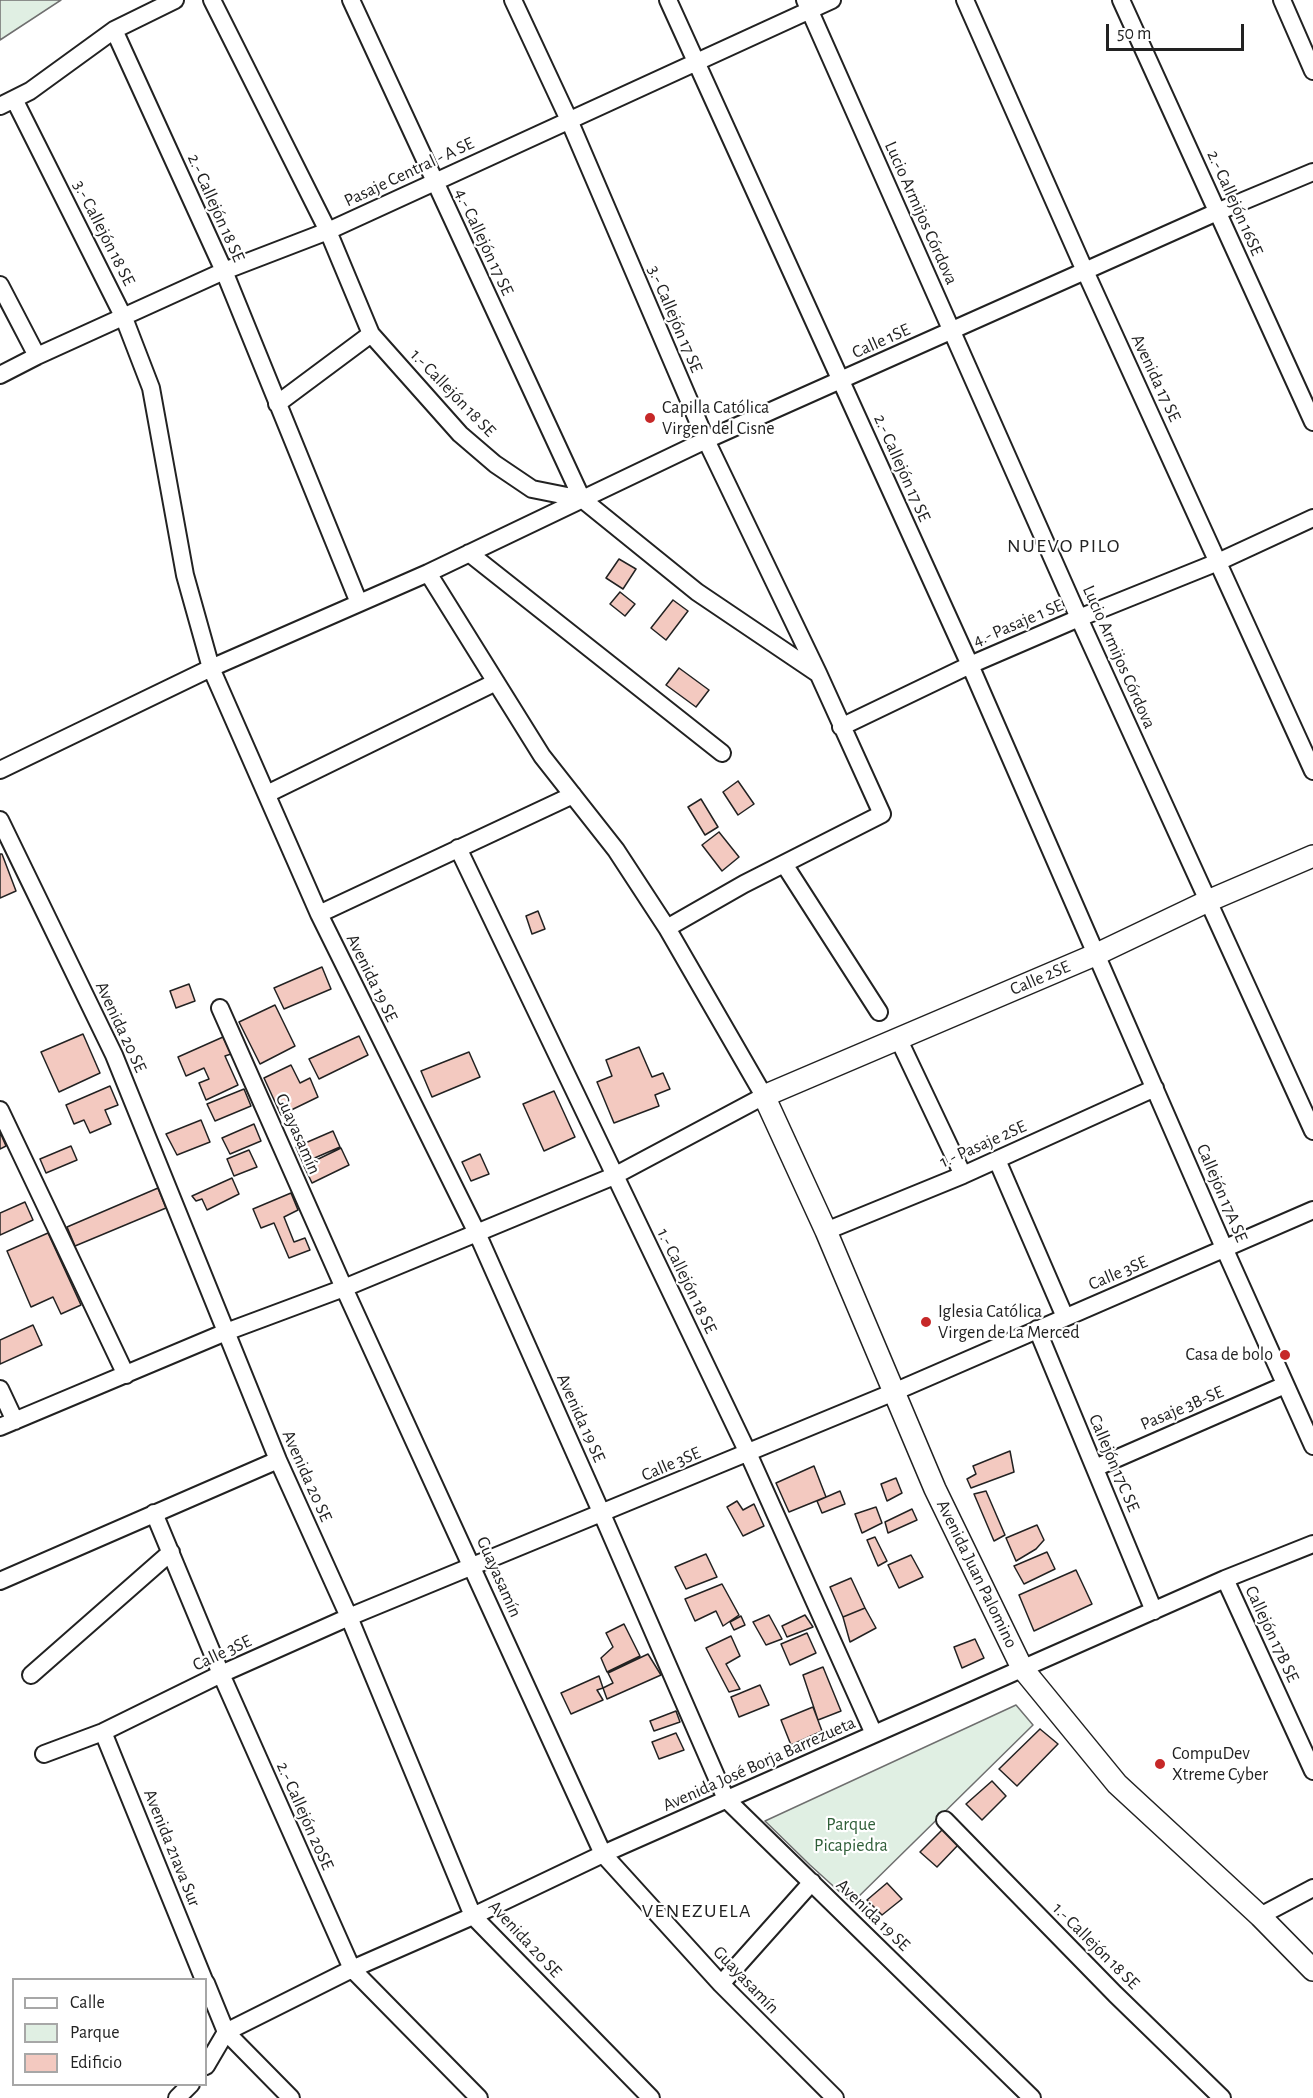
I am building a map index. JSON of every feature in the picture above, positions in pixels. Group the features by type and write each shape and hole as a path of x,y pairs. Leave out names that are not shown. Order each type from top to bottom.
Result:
{"street":[{"path":"7,102 30,91 114,30 175,0"},
{"name":"1.- Callejón 18 SE","path":"212,0 328,231 370,334 460,435 495,464 532,489 582,500 697,592 818,673"},
{"name":"4.- Callejón 17 SE","path":"351,0 582,500"},
{"name":"3.- Callejón 17 SE","path":"513,0 569,120 706,440 818,673 882,814 784,864"},
{"name":"2.- Callejón 17 SE","path":"668,0 970,665 1097,954"},
{"name":"Pasaje Central - A SE","path":"0,375 37,356 224,272 328,231 697,62 807,5 832,0"},
{"name":"Avenida 17 SE","path":"965,0 1085,271 1313,771"},
{"name":"2.- Callejón 16SE","path":"1121,0 1313,422"},
{"path":"1282,0 1313,71"},
{"name":"Lucio Armijos Córdova","path":"807,5 1079,618 1313,1131"},
{"name":"2.- Callejón 18 SE","path":"114,30 224,272 359,603"},
{"name":"3.- Callejón 18 SE","path":"7,102 124,318 151,388 185,575 211,668"},
{"name":"Calle 1SE","path":"0,770 211,668 428,573 706,440 1217,212 1313,172"},
{"path":"0,285 37,356"},
{"path":"277,404 370,334"},
{"name":"4.- Pasaje 1 SE","path":"841,727 970,665 1218,562 1313,518"},
{"path":"469,554 722,753"},
{"path":"0,1389 8,1424 226,1332 344,1288 614,1176 764,1096 667,928 616,850 542,756 428,573"},
{"name":"Avenida 19 SE","path":"211,668 319,914 477,1233 726,1799 1032,2098"},
{"path":"267,794 495,682"},
{"path":"319,914 573,795"},
{"name":"Avenida 20 SE","path":"0,820 114,1055 278,1460 349,1617 473,1916 651,2098"},
{"name":"1.- Callejón 18 SE","path":"458,849 748,1453 874,1734"},
{"name":"Calle 2SE","path":"764,1096 1097,954 1208,901 1313,856"},
{"path":"667,928 784,864 879,1012"},
{"name":"Callejón 17A SE","path":"1097,954 1313,1446"},
{"name":"Guayasamín","path":"220,1008 344,1288 603,1854 721,1984 835,2098"},
{"path":"898,1038 963,1175"},
{"name":"1.- Pasaje 2SE","path":"826,1232 963,1175 1155,1088"},
{"name":"Avenida Juan Palomino","path":"764,1096 826,1232 935,1489 1022,1668 1116,1784 1260,1916 1313,1970"},
{"path":"0,1110 126,1375"},
{"path":"997,1160 1065,1317"},
{"name":"Calle 3SE","path":"44,1754 103,1732 221,1674 349,1617 894,1392 1313,1210"},
{"name":"Callejón 17C SE","path":"1037,1329 1154,1611"},
{"name":"Pasaje 3B-SE","path":"1095,1468 1286,1385"},
{"path":"0,1581 278,1460"},
{"name":"2.- Callejón 20SE","path":"154,1513 221,1674 352,1969 479,2098"},
{"name":"Avenida José Borja Barrezueta","path":"226,2032 352,1969 473,1916 603,1854 1225,1579 1313,1544"},
{"path":"31,1675 171,1552"},
{"name":"Callejón 17B SE","path":"1225,1579 1313,1771"},
{"name":"Avenida 21ava Sur","path":"103,1732 204,1978"},
{"name":"1.- Callejón 18 SE","path":"945,1820 1115,1994 1222,2098"},
{"path":"721,1984 812,1882"},
{"path":"1260,1916 1313,1888"},
{"name":"Avenida 21ava Sur","path":"207,1986 226,2032 291,2098"},
{"path":"207,2064 226,2032"},
{"path":"177,2098 190,2086"}],"green space":[{"path":"0,0 61,0 0,40"},
{"name":"Parque Picapiedra","path":"1016,1705 1033,1725 852,1903 765,1821"}],"building":[{"path":"619,559 636,569 623,589 606,578"},
{"path":"620,592 635,604 625,616 610,604"},
{"path":"673,600 688,611 666,640 651,628"},
{"path":"679,668 709,690 696,707 666,685"},
{"path":"738,781 754,804 738,815 723,792"},
{"path":"701,799 718,827 705,835 688,807"},
{"path":"719,832 739,857 722,871 702,845"},
{"path":"0,854 2,854 16,891 0,898"},
{"path":"538,911 545,929 532,934 526,916"},
{"path":"322,967 331,989 284,1009 274,988"},
{"path":"189,984 195,1001 176,1008 170,991"},
{"path":"275,1005 295,1046 260,1064 239,1022"},
{"path":"83,1034 100,1073 59,1092 41,1052"},
{"path":"359,1036 368,1055 319,1079 309,1059"},
{"path":"223,1037 231,1054 225,1056 238,1085 206,1100 199,1083 209,1079 204,1068 186,1076 178,1057"},
{"path":"639,1047 652,1077 663,1073 670,1089 655,1095 659,1106 614,1123 597,1082 612,1076 606,1060"},
{"path":"469,1052 480,1077 432,1097 421,1071"},
{"path":"291,1065 300,1083 310,1078 318,1097 281,1115 264,1078"},
{"path":"110,1086 118,1105 105,1110 111,1124 90,1133 84,1120 74,1124 66,1105"},
{"path":"244,1089 251,1106 215,1121 207,1104"},
{"path":"554,1091 575,1137 544,1151 523,1104"},
{"path":"201,1120 210,1142 177,1155 166,1134"},
{"path":"254,1124 261,1141 230,1154 222,1138"},
{"path":"333,1131 340,1147 303,1163 296,1147"},
{"path":"0,1132 6,1146 0,1149"},
{"path":"71,1146 77,1160 46,1173 40,1159"},
{"path":"341,1148 349,1165 312,1183 304,1166"},
{"path":"249,1150 257,1167 234,1176 227,1159"},
{"path":"480,1154 489,1174 471,1181 462,1162"},
{"path":"232,1178 239,1194 207,1210 202,1199 196,1201 192,1196"},
{"path":"158,1188 166,1208 75,1246 67,1227"},
{"path":"291,1193 298,1210 284,1217 294,1242 305,1238 310,1250 289,1258 274,1223 261,1228 253,1209"},
{"path":"25,1202 33,1220 0,1235 0,1213"},
{"path":"48,1233 81,1305 61,1314 53,1297 31,1307 7,1251"},
{"path":"33,1325 42,1345 0,1364 0,1340"},
{"path":"1010,1451 1014,1472 971,1488 967,1479 976,1474 973,1466"},
{"path":"814,1466 826,1497 789,1512 776,1483"},
{"path":"896,1478 902,1493 887,1501 881,1484"},
{"path":"840,1491 845,1504 822,1513 817,1501"},
{"path":"986,1491 1005,1535 994,1541 974,1494"},
{"path":"737,1501 743,1510 754,1504 764,1526 743,1536 727,1507"},
{"path":"876,1507 882,1523 862,1533 855,1514"},
{"path":"912,1509 917,1520 888,1533 885,1522"},
{"path":"1037,1525 1044,1540 1036,1549 1016,1561 1006,1538"},
{"path":"875,1537 887,1561 878,1566 867,1540"},
{"path":"1047,1552 1055,1569 1024,1584 1014,1566"},
{"path":"706,1554 717,1577 686,1589 675,1567"},
{"path":"911,1555 923,1577 899,1588 888,1565"},
{"path":"1076,1570 1092,1604 1034,1631 1019,1595"},
{"path":"851,1578 865,1608 843,1617 830,1587"},
{"path":"722,1584 739,1615 723,1626 716,1611 695,1621 685,1599"},
{"path":"865,1608 876,1628 850,1642 843,1617"},
{"path":"769,1615 782,1639 766,1645 753,1622"},
{"path":"805,1615 813,1627 787,1637 782,1626"},
{"path":"741,1616 745,1625 734,1630 730,1622"},
{"path":"624,1624 640,1656 607,1672 601,1658 613,1647 606,1633"},
{"path":"807,1633 816,1653 790,1665 781,1644"},
{"path":"731,1636 740,1656 726,1664 740,1689 729,1692 706,1648"},
{"path":"975,1639 984,1658 962,1668 954,1647"},
{"path":"648,1654 661,1675 607,1699 603,1688 613,1683 608,1673"},
{"path":"823,1667 841,1711 818,1720 803,1675"},
{"path":"599,1676 603,1688 597,1690 603,1700 571,1714 561,1693"},
{"path":"760,1685 769,1705 739,1717 731,1697"},
{"path":"813,1707 822,1731 791,1745 781,1720"},
{"path":"676,1711 680,1722 654,1731 650,1721"},
{"path":"1040,1729 1058,1744 1017,1786 999,1769"},
{"path":"676,1733 684,1750 659,1759 652,1742"},
{"path":"992,1781 1006,1796 982,1820 966,1804"},
{"path":"944,1828 960,1843 937,1867 920,1852"},
{"path":"887,1883 902,1899 882,1915 867,1900"}],"place":[{"name":"Capilla Católica Virgen del Cisne","path":"650,418"},
{"name":"Iglesia Católica Virgen de La Merced","path":"926,1322"},
{"name":"Casa de bolo","path":"1285,1355"},
{"name":"CompuDev Xtreme Cyber","path":"1160,1764"}],"district":[{"name":"NUEVO PILO","path":"1064,546"},
{"name":"VENEZUELA","path":"697,1911"}]}
